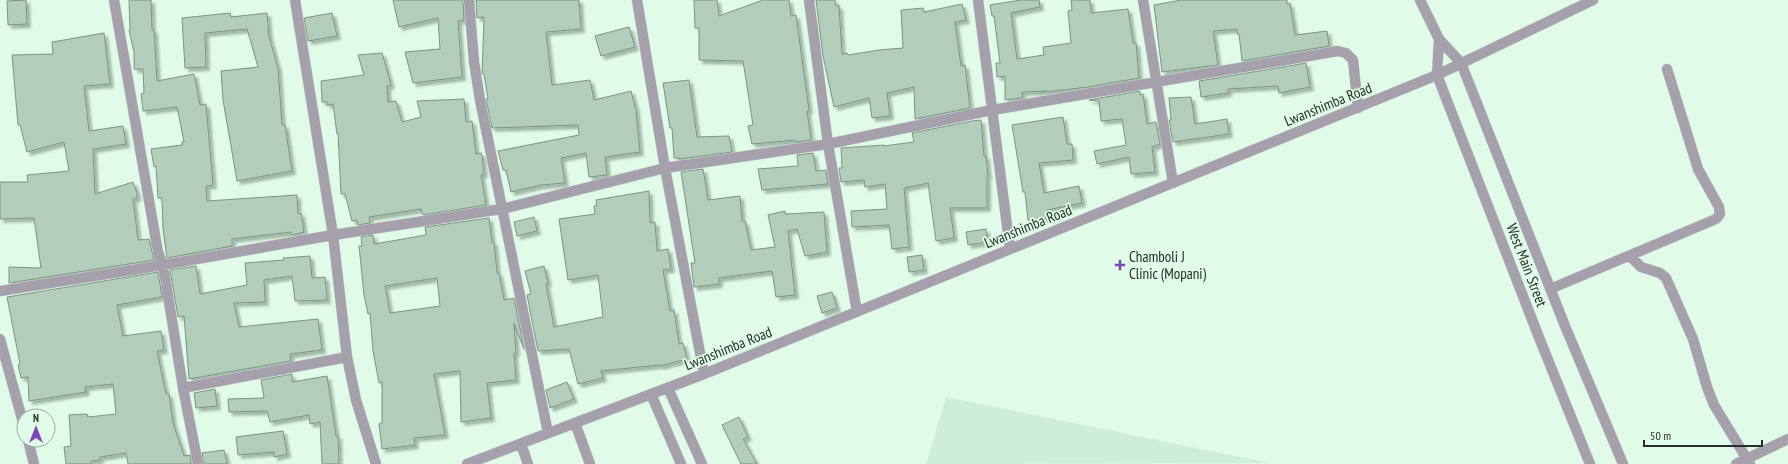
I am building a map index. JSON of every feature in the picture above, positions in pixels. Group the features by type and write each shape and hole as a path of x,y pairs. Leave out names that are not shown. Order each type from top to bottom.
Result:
{"street":[{"path":"114,0 158,252 164,265 183,388 198,464"},
{"path":"295,0 333,235 347,357 356,400 376,464"},
{"path":"469,0 474,62 480,100 548,433"},
{"path":"637,0 665,168 704,374"},
{"path":"809,0 828,144 857,312"},
{"path":"978,0 1010,249"},
{"path":"1143,0 1173,183"},
{"path":"1420,0 1439,39 1461,63 1550,289 1624,464"},
{"name":"Lwanshimba Road","path":"467,464 704,374 1437,76 1576,4 1593,0"},
{"path":"1437,76 1439,39"},
{"path":"0,291 164,265 333,235 502,210 665,168 828,144 992,110 1338,51 1346,53 1353,60 1358,108"},
{"path":"1550,289 1716,219 1720,214 1719,207 1696,162 1667,69"},
{"name":"West Main Street","path":"1437,76 1590,464"},
{"path":"1630,256 1641,267 1660,273 1666,278 1693,339 1707,387 1714,405 1749,462"},
{"path":"0,339 19,408"},
{"path":"183,388 347,357"},
{"path":"668,388 702,464"},
{"path":"651,394 681,464"},
{"path":"575,423 590,464"},
{"path":"1736,464 1749,462 1788,439"},
{"path":"521,444 528,464"},
{"path":"30,448 34,464"}],"shaded area":[{"path":"946,397 1269,463 926,464"}],"building":[{"path":"26,0 27,24 8,25 7,1"},
{"path":"129,0 151,0 152,30 154,30 157,81 194,74 200,105 206,104 213,185 206,186 207,201 297,195 298,214 301,213 304,232 291,235 291,232 232,239 232,246 167,258 163,229 162,198 158,198 156,166 154,167 151,149 182,145 182,142 184,142 177,107 143,111 141,94 144,93 143,69 134,69 134,52 129,30"},
{"path":"393,0 463,0 464,20 458,21 462,77 413,83 405,52 440,49 438,18 399,27"},
{"path":"476,0 579,0 581,29 546,32 552,85 590,80 594,100 631,91 636,110 640,152 605,157 607,175 589,177 586,153 561,158 565,183 541,185 511,192 506,170 503,170 498,151 579,135 578,125 492,128 486,99 488,99 484,74 482,74 484,17 477,18"},
{"path":"694,0 717,0 719,16 763,0 789,0 791,16 796,15 809,110 807,111 811,140 752,144 748,126 753,125 743,61 699,60 699,28 695,28"},
{"path":"816,0 835,0 836,6 839,6 842,54 847,53 848,55 903,48 901,10 923,8 924,12 962,4 966,20 955,22 961,66 965,65 970,108 915,119 914,87 887,93 890,116 872,118 869,98 834,107 823,56"},
{"path":"1021,0 1039,0 1040,7 1011,13 1017,59 1044,55 1043,47 1071,43 1068,11 1072,10 1071,0 1090,0 1091,13 1128,9 1133,43 1136,43 1139,78 1055,91 1022,92 1022,98 1005,100 1005,76 997,77 996,63 1000,63 994,16 992,16 990,5"},
{"path":"1181,0 1287,0 1287,4 1290,4 1295,35 1327,31 1329,46 1242,61 1239,34 1237,34 1237,29 1213,31 1218,65 1162,72 1154,5"},
{"path":"230,13 231,17 267,13 269,36 278,68 282,125 285,125 292,171 237,181 223,100 221,71 258,67 247,29 205,33 206,67 185,68 182,18"},
{"path":"332,13 337,36 308,41 304,18"},
{"path":"629,27 635,47 601,56 595,36"},
{"path":"104,33 110,84 84,86 89,131 123,126 126,144 93,149 95,194 133,182 137,193 137,198 133,199 138,240 149,239 154,260 9,283 9,267 41,268 34,218 0,219 0,182 28,182 27,175 69,171 64,142 27,152 20,125 18,125 12,55 53,54 52,42"},
{"path":"382,53 391,85 387,86 388,102 396,101 402,122 421,117 417,101 464,99 466,122 472,121 476,154 481,153 482,155 484,174 481,175 486,205 423,215 421,209 369,217 370,223 358,225 357,220 352,221 345,194 341,194 338,133 337,134 333,104 327,105 327,102 322,102 321,81 364,75 358,55"},
{"path":"1306,63 1310,87 1279,93 1278,86 1228,89 1228,93 1201,97 1199,81"},
{"path":"689,80 697,137 729,136 732,152 679,159 674,158 672,128 670,128 663,83"},
{"path":"1140,91 1140,95 1143,94 1147,124 1156,122 1160,144 1152,147 1155,172 1131,174 1129,157 1097,164 1094,151 1126,145 1122,119 1101,121 1099,101 1089,100"},
{"path":"1191,97 1195,124 1227,119 1229,134 1173,142 1169,120 1171,120 1169,98"},
{"path":"1063,117 1067,144 1072,144 1073,160 1039,163 1044,193 1079,186 1082,203 1047,210 1048,218 1028,220 1025,192 1023,192 1012,125"},
{"path":"981,120 984,156 986,156 988,175 987,208 950,208 954,238 936,241 928,183 904,188 909,247 892,249 889,225 852,227 851,211 887,209 885,184 865,187 864,180 841,182 839,168 842,168 841,148 884,146 914,142 912,133"},
{"path":"813,153 816,171 826,170 828,184 762,190 758,169 798,166 797,155"},
{"path":"703,169 708,200 740,196 742,221 745,221 751,250 775,247 768,215 785,211 785,214 824,212 827,252 805,256 797,229 788,231 795,295 776,297 772,271 719,278 719,284 694,287 691,263 695,263 681,172"},
{"path":"649,191 650,223 655,222 657,251 668,249 671,269 663,270 670,311 674,310 679,344 683,343 687,359 660,366 601,371 603,378 578,384 569,349 538,351 527,295 531,294 525,271 544,266 554,327 603,317 598,275 568,280 559,219 595,214 594,206 597,205 596,200"},
{"path":"534,217 537,231 517,236 514,222"},
{"path":"489,218 492,243 494,242 497,273 499,273 504,300 514,298 524,349 514,323 516,380 487,383 491,418 461,422 460,371 434,374 445,435 414,438 415,445 382,449 379,424 382,423 382,382 379,383 373,351 370,313 368,314 364,295 359,246 362,246 361,237 373,235 374,244 426,235 425,227","holes":["437,278 440,306 390,313 385,286"]},
{"path":"986,229 987,242 968,245 966,232"},
{"path":"922,255 924,270 909,272 907,257"},
{"path":"310,256 312,278 325,277 327,300 295,301 292,276 264,280 265,302 234,303 239,327 318,319 322,350 290,354 291,361 189,379 184,316 178,317 170,270 196,266 200,294 247,285 245,263"},
{"path":"158,272 162,297 117,305 123,336 161,331 164,350 157,351 166,394 169,394 173,423 184,456 190,455 191,464 128,464 126,453 100,457 100,460 91,461 91,464 66,464 64,447 71,446 69,415 87,414 88,417 116,414 113,384 85,387 86,392 29,401 28,377 21,378 18,365 20,364 7,297"},
{"path":"832,292 837,308 822,313 817,296"},
{"path":"292,374 292,382 327,376 336,436 338,436 339,464 322,464 320,422 310,424 309,415 270,422 267,411 229,412 228,399 264,398 261,380"},
{"path":"567,382 574,399 550,408 546,390"},
{"path":"215,389 217,406 196,408 194,393"},
{"path":"739,417 748,437 743,439 757,464 741,464 722,425"},
{"path":"283,431 287,454 274,457 274,452 238,455 236,437"},
{"path":"224,450 227,464 204,464 202,453"}],"place":[{"name":"Chamboli J Clinic (Mopani)","path":"1120,265"}]}
